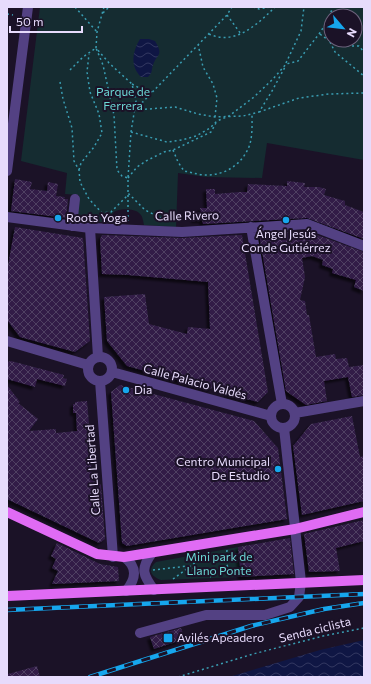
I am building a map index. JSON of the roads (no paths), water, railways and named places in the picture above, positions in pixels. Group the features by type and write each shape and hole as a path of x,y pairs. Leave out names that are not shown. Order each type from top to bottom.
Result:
{"main road":[{"path":"7,512 97,554 113,557 152,553 295,529 364,512"},
{"path":"7,596 364,580"}],"street":[{"path":"7,171 28,7"},
{"path":"7,109 12,105 16,96"},
{"path":"72,226 74,200"},
{"name":"Calle Rivero","path":"7,217 90,228 182,232 307,224 364,246"},
{"path":"251,227 282,404"},
{"path":"90,228 98,357"},
{"path":"7,341 88,366"},
{"path":"98,357 108,360 112,365 112,372 108,377 100,381 93,379 88,373 88,366 92,360 98,357"},
{"name":"Calle Palacio Valdés","path":"112,372 271,416"},
{"name":"Calle La Libertad","path":"100,381 113,557"},
{"path":"295,413 364,401"},
{"path":"282,404 290,406 295,413 294,422 284,428 276,426 271,416 275,406 282,404"},
{"path":"140,633 206,615 265,615 290,607 299,596 301,582 284,428"},
{"path":"152,553 146,562 144,572 146,579 154,590"},
{"path":"124,557 133,567 134,576 131,585 126,591"}],"water":[{"path":"140,39 155,41 159,49 159,54 148,77 141,77 137,73 134,64 133,59 135,49"},
{"path":"364,640 364,677 229,677 320,650"}],"railway":[{"path":"7,610 364,594"},
{"path":"90,677 251,626 324,609 364,603"}],"place":[{"name":"Roots Yoga","path":"58,218"},
{"name":"Ángel Jesús Conde Gutiérrez","path":"286,220"},
{"name":"Dia","path":"126,390"},
{"name":"Centro Municipal De Estudio","path":"278,469"},
{"name":"Avilés Apeadero","path":"168,638"}],"park label":[{"name":"Parque de Ferrera","path":"123,99"},
{"name":"Mini park de Llano Ponte","path":"219,564"}]}
